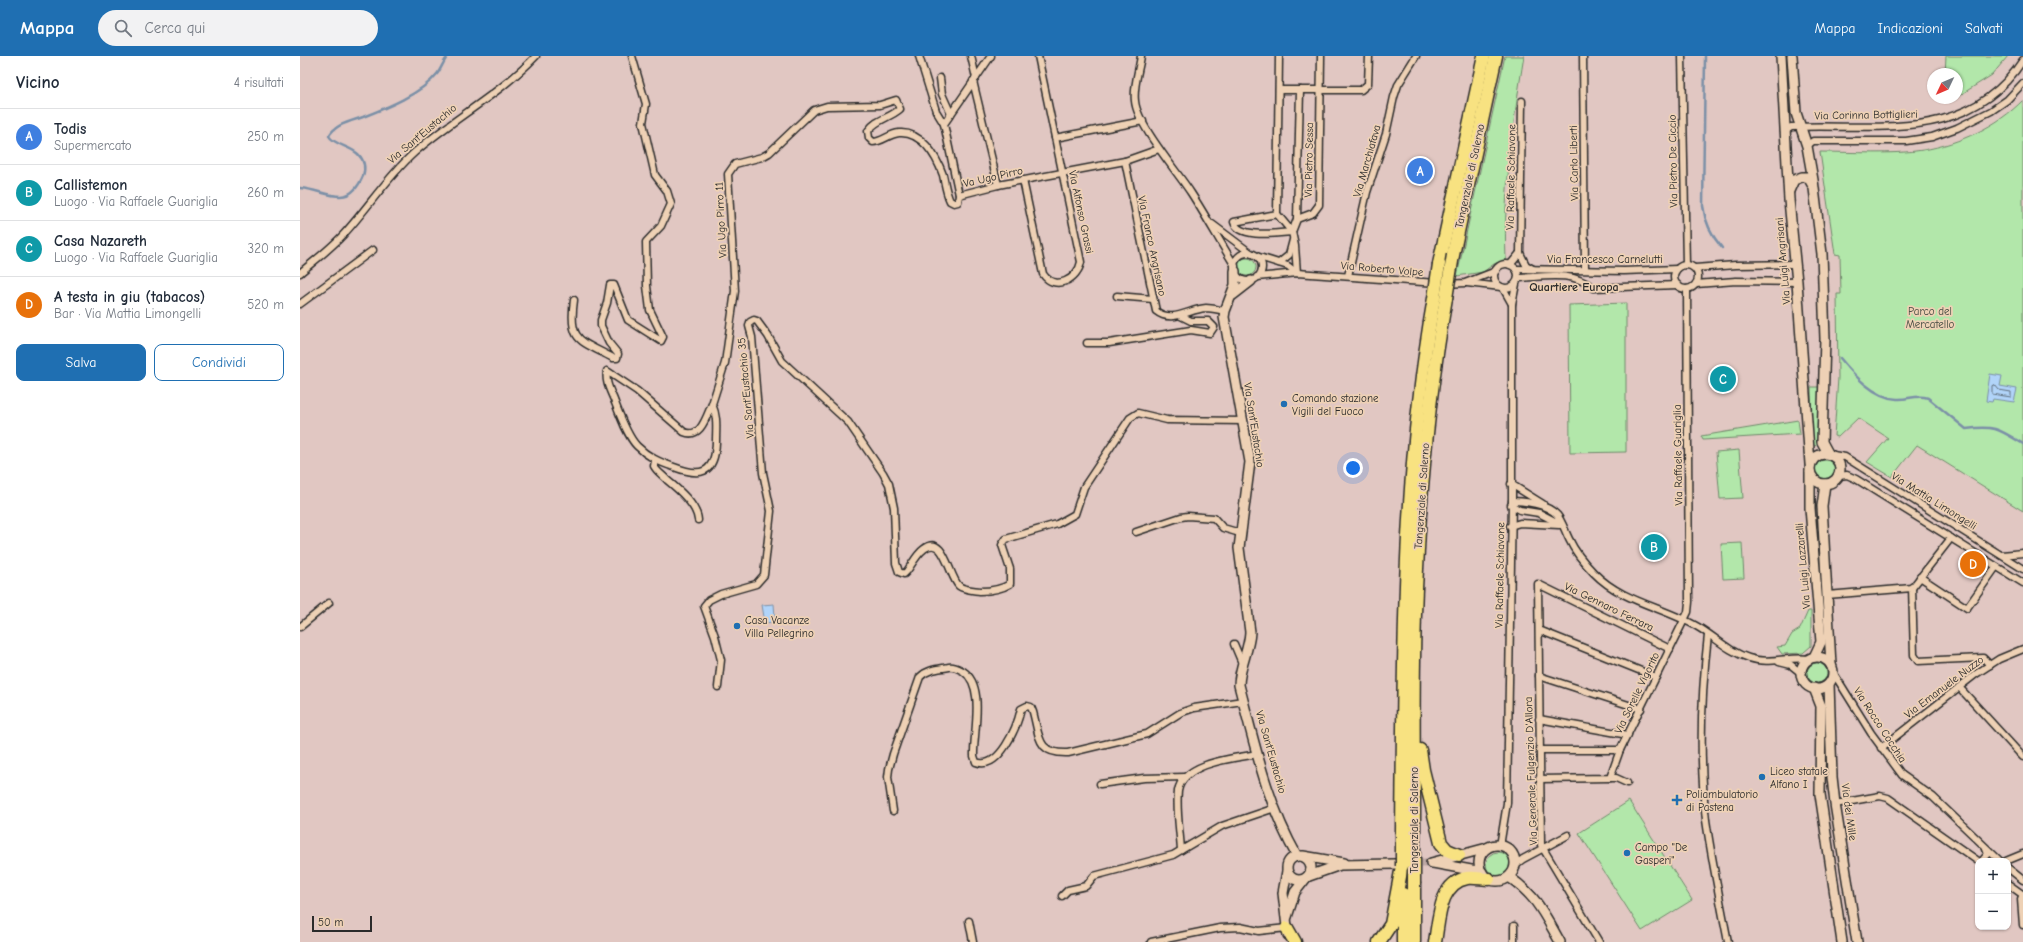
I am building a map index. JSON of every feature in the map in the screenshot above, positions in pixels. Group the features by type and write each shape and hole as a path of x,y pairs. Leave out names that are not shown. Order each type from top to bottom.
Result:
{"highway":[{"name":"Tangenziale di Salerno","path":"1403,942 1398,865 1408,832 1420,505 1440,298 1439,264 1484,56"},
{"name":"Tangenziale di Salerno","path":"1414,942 1414,884 1408,832 1403,626 1412,464 1420,389 1440,298 1453,256 1496,56"},
{"path":"1414,694 1421,758 1436,829 1443,847 1459,856"},
{"path":"1379,942 1391,924 1398,865"},
{"path":"1435,942 1442,903 1448,888 1467,878 1485,876"},
{"path":"1287,923 1295,942"}],"street":[{"name":"Via Sant'Eustachio","path":"300,273 342,236 385,183 415,153 446,127 512,80 536,56"},
{"path":"574,300 571,321 572,328 578,338 613,358 617,358 618,354 609,343 601,326 601,320 607,303 610,284 614,285 621,300 623,311 628,320 661,341 663,337 650,310 647,286 646,242 661,226 671,204 667,191 654,175 643,123 646,104 632,56"},
{"name":"Va Ugo Pirro","path":"920,56 936,111 944,124 959,195 998,185 1125,161 1159,149"},
{"path":"971,56 998,185"},
{"path":"944,124 992,56"},
{"name":"Via Alfonso Grassi","path":"1023,180 1043,274 1047,280 1058,283 1070,279 1080,270 1081,262 1038,56"},
{"path":"1141,56 1135,92 1135,103 1142,121 1159,149 1190,192 1209,222 1242,280 1254,279"},
{"path":"1279,56 1277,214 1292,232"},
{"name":"Via Pietro Sessa","path":"1297,219 1313,213 1319,205 1321,56"},
{"path":"1279,90 1361,90 1368,84 1369,56"},
{"name":"Via Marchiafava","path":"1348,276 1367,192 1386,134 1394,97 1398,85 1416,56"},
{"name":"Via Carlo Liberti","path":"1583,56 1585,269"},
{"name":"Via Pietro De Ciccio","path":"1682,56 1686,265"},
{"name":"Via Luigi Angrisani","path":"1781,56 1784,132 1797,282 1810,468"},
{"path":"1792,56 1796,113 1807,146 1815,189 1822,254 1825,339 1822,442 1840,463 1839,476 1833,482 1825,484 1817,482 1810,468 1820,454 1831,454"},
{"name":"Via Corinna Bottiglieri","path":"1784,132 1791,127 1800,126 1898,127 1930,123 1967,109 1997,91 2006,83 2023,60"},
{"path":"940,78 942,94 951,114"},
{"path":"1807,146 1813,141 1906,141 1932,137 1957,128 1991,111 2007,100 2023,83"},
{"path":"1297,273 1295,246 1292,232 1297,219 1300,90"},
{"name":"Via Ugo Pirro 11","path":"712,404 725,363 735,291 732,222 728,181 728,174 734,164 762,157 769,153 814,110 828,106 880,105 896,100 900,109 895,114 874,123 868,131 869,138 873,142 878,142 897,133 913,134 932,153 939,165 950,201 954,204 958,202 959,195"},
{"name":"Via Raffaele Schiavone","path":"1520,253 1522,101"},
{"path":"1055,138 1142,121"},
{"name":"Via Franco Angrisano","path":"1125,161 1156,311 1160,315 1181,316 1192,310 1207,308 1225,311"},
{"path":"1789,193 1793,182 1802,177 1808,177 1815,189"},
{"path":"1277,214 1234,222 1238,228 1249,233 1292,232"},
{"path":"1209,222 1258,258 1262,266 1254,279 1241,287 1230,297"},
{"path":"1280,263 1288,255 1293,240"},
{"path":"300,304 373,250"},
{"path":"1510,265 1520,253 1526,265 1532,269"},
{"path":"1235,269 1239,257 1245,254 1253,255"},
{"name":"Via Roberto Volpe","path":"1253,255 1280,263 1297,273"},
{"path":"1795,264 1736,265 1695,268 1686,265 1677,269 1674,276 1678,285 1687,289 1696,284 1736,281 1797,282"},
{"path":"1512,304 1502,287 1495,280 1496,271 1500,266 1510,265 1516,269 1532,269"},
{"path":"1695,268 1698,275 1696,284"},
{"name":"Via Sant'Eustachio","path":"1235,269 1235,285 1225,311 1250,462 1250,475 1240,533 1240,560 1250,632 1249,645 1242,663 1239,680 1258,754 1275,808 1286,836 1299,856"},
{"path":"1502,287 1512,287 1517,281 1516,269"},
{"name":"Via Francesco Carnelutti","path":"1532,269 1677,269"},
{"name":"Via Roberto Volpe","path":"1465,283 1496,271"},
{"name":"Via Roberto Volpe","path":"1254,279 1297,273 1430,283 1465,283 1502,287"},
{"name":"Via Francesco Carnelutti","path":"1517,281 1576,277 1586,281 1594,288 1678,285"},
{"name":"Via Raffaele Schiavone","path":"1500,846 1507,803 1512,304 1517,281"},
{"name":"Via Raffaele Guariglia","path":"1685,621 1689,602 1687,289"},
{"path":"1117,296 1153,299"},
{"path":"1086,342 1109,343 1191,330 1210,332 1214,327 1208,321 1190,321 1181,316"},
{"name":"Via Sant'Eustachio 35","path":"718,687 721,660 715,636 704,606 709,600 721,594 756,584 764,575 768,552 771,511 763,473 752,337 749,326 750,322 754,320 757,321 768,336 782,361 848,422 884,474 894,508 896,562 899,572 904,574 922,550 928,546 934,546 941,549 959,585 966,589 995,590 1010,584 1010,569 1002,545 1006,539 1057,524 1076,514 1084,487 1130,418 1138,413 1167,420 1243,421"},
{"path":"607,371 637,391 684,432 690,434 696,434 712,404 717,415 715,451 709,466 704,471 689,473 656,461 636,445 619,414 605,379 607,371"},
{"name":"Via Mattia Limongelli","path":"1831,454 1845,457 2023,569"},
{"path":"656,461 654,466 656,470 668,480 697,512 698,520"},
{"name":"Via Luigi Lazzarelli","path":"1810,468 1810,508 1821,642 1811,658"},
{"name":"Via Mattia Limongelli","path":"1839,476 1847,475 1856,479 2023,583"},
{"path":"1511,484 1557,515 1582,560 1608,586 1625,596 1685,621 1739,654 1750,659 1777,661 1802,658 1824,659 1832,669 1829,684 1822,688 1814,688 1805,683 1801,673 1790,665 1777,661"},
{"name":"Via Luigi Lazzarelli","path":"1825,484 1822,506 1832,669"},
{"path":"1511,503 1520,510 1539,513 1562,525"},
{"path":"1511,503 1543,506 1552,511"},
{"path":"1136,532 1167,521 1188,516 1214,518 1223,528 1240,533"},
{"path":"1510,526 1520,523 1562,525"},
{"path":"1950,538 1912,588 1914,656 1918,661 1983,658 1990,665"},
{"path":"2002,555 2023,553"},
{"path":"1920,577 1967,608 1996,567"},
{"name":"Via Generale Fulgenzio D'Allora","path":"1538,584 1539,778 1541,845 1600,942"},
{"name":"Via Gennaro Ferrara","path":"1538,584 1670,648"},
{"path":"1827,595 1912,588"},
{"path":"300,627 329,603"},
{"name":"Via Sorelle Vigorito","path":"1611,777 1620,750 1670,648 1685,621"},
{"path":"1539,630 1656,678"},
{"path":"1708,635 1702,697 1706,819 1726,942"},
{"path":"1234,644 1242,663"},
{"name":"Via Emanuele Nuzzo","path":"1881,748 1959,687 1990,665 2023,649"},
{"path":"1801,673 1803,665 1811,658"},
{"path":"893,811 888,777 892,754 920,677 930,670 952,667 968,674 974,682 977,700 974,756 976,762 982,764 990,762 1003,750 1018,722 1021,710 1027,706 1031,707 1042,744 1047,751 1068,753 1147,734 1180,713 1194,708 1244,701"},
{"name":"Via Rocco Cocchia","path":"1832,669 1881,748 1902,775 1934,797 1997,858"},
{"path":"1539,676 1641,709"},
{"name":"Via dei Mille","path":"1829,684 1832,777 1857,942"},
{"path":"1959,687 2023,757"},
{"path":"1814,688 1821,706 1820,794 1842,942"},
{"path":"1539,719 1628,735"},
{"path":"1539,750 1620,750"},
{"path":"1100,784 1149,777 1185,777 1210,763 1258,754"},
{"path":"1181,850 1178,790 1185,777"},
{"path":"1539,778 1611,777 1627,784"},
{"path":"1835,804 1880,796 1888,798 1975,860"},
{"path":"1062,896 1068,890 1086,886 1094,876 1173,855 1222,826 1275,808"},
{"path":"1515,866 1515,860 1511,852 1500,846 1489,847 1431,863 1485,876 1499,881 1509,876 1515,866 1523,859 1568,835"},
{"name":"Via Sant'Eustachio","path":"1286,836 1288,867 1283,893 1289,942"},
{"path":"1485,876 1480,859 1489,847"},
{"path":"1985,858 1988,854 1986,848"},
{"path":"2011,859 2023,854"},
{"path":"1349,864 1338,861 1299,856 1291,858 1288,867 1291,877 1296,880 1334,867 1349,864 1398,865"},
{"path":"1151,942 1220,928 1240,927 1258,931 1287,923 1295,892 1307,877 1312,865 1308,858 1299,856"},
{"path":"2011,870 2023,880"},
{"path":"1509,876 1525,888 1534,898 1560,942"},
{"path":"2011,886 2023,894 2023,925"},
{"path":"969,922 973,942"},
{"path":"1514,926 1514,942"}],"green space":[{"path":"1505,56 1524,56 1516,106 1507,183 1505,234 1506,259 1494,264 1483,272 1457,276"},
{"path":"1946,56 2008,56 1992,75 1963,93 1963,68 1945,68"},
{"name":"Parco del Mercatello","path":"2023,100 2023,511 1917,445 1892,477 1867,462 1888,438 1858,418 1838,437 1834,436 1838,378 1837,294 1841,294 1840,255 1835,254 1820,152 1912,152 1937,147 1964,138 1990,126"},
{"path":"1247,258 1253,261 1256,267 1253,273 1247,276 1241,273 1238,267 1241,261"},
{"path":"1626,303 1626,452 1570,453 1569,305"},
{"path":"1811,387 1820,387 1818,444 1815,446 1812,444"},
{"path":"1798,420 1800,434 1703,440 1701,436"},
{"path":"1739,450 1743,498 1720,499 1716,452"},
{"path":"1825,460 1832,463 1835,470 1832,477 1825,480 1818,477 1815,470 1818,463"},
{"path":"1742,543 1744,578 1723,579 1721,544"},
{"path":"1808,611 1811,611 1811,646 1803,653 1782,654 1777,647 1785,646 1792,634 1800,629"},
{"path":"1817,663 1824,666 1827,673 1824,680 1817,683 1810,680 1807,673 1810,666"},
{"name":"Campo \"De Gasperi\"","path":"1629,801 1692,900 1642,931 1579,833"},
{"path":"1498,852 1507,855 1510,864 1507,873 1498,876 1489,873 1486,864 1489,855"}],"water":[{"path":"1990,374 2002,376 2000,386 2017,389 2014,402 1993,399 1992,402 1986,401"},
{"path":"774,604 775,617 773,617 773,622 765,623 762,605"}],"waterway":[{"path":"300,188 336,196 344,196 351,193 357,187 363,176 363,161 355,151 338,144 329,136 339,126 403,100 422,88 437,74 448,56"},
{"path":"1705,56 1703,206 1705,218 1709,228 1722,248"},
{"path":"1840,358 1858,378 1880,395 1897,399 1916,397 1928,398 1966,429 1996,429 2023,444"}],"tunnel":[{"path":"1408,863 1431,863"}],"place":[{"name":"Todis","path":"1420,171"},
{"name":"Casa Nazareth","path":"1723,379"},
{"name":"Comando stazione Vigili del Fuoco","path":"1284,404"},
{"name":"Callistemon","path":"1654,547"},
{"name":"A testa in giu (tabacos)","path":"1973,564"},
{"name":"Casa Vacanze Villa Pellegrino","path":"737,626"},
{"name":"Liceo statale Alfano I","path":"1762,777"},
{"name":"Poliambulatorio di Pastena","path":"1677,800"},
{"name":"Campo \"De Gasperi\"","path":"1627,853"}],"district":[{"name":"Quartiere Europa","path":"1574,287"}]}
